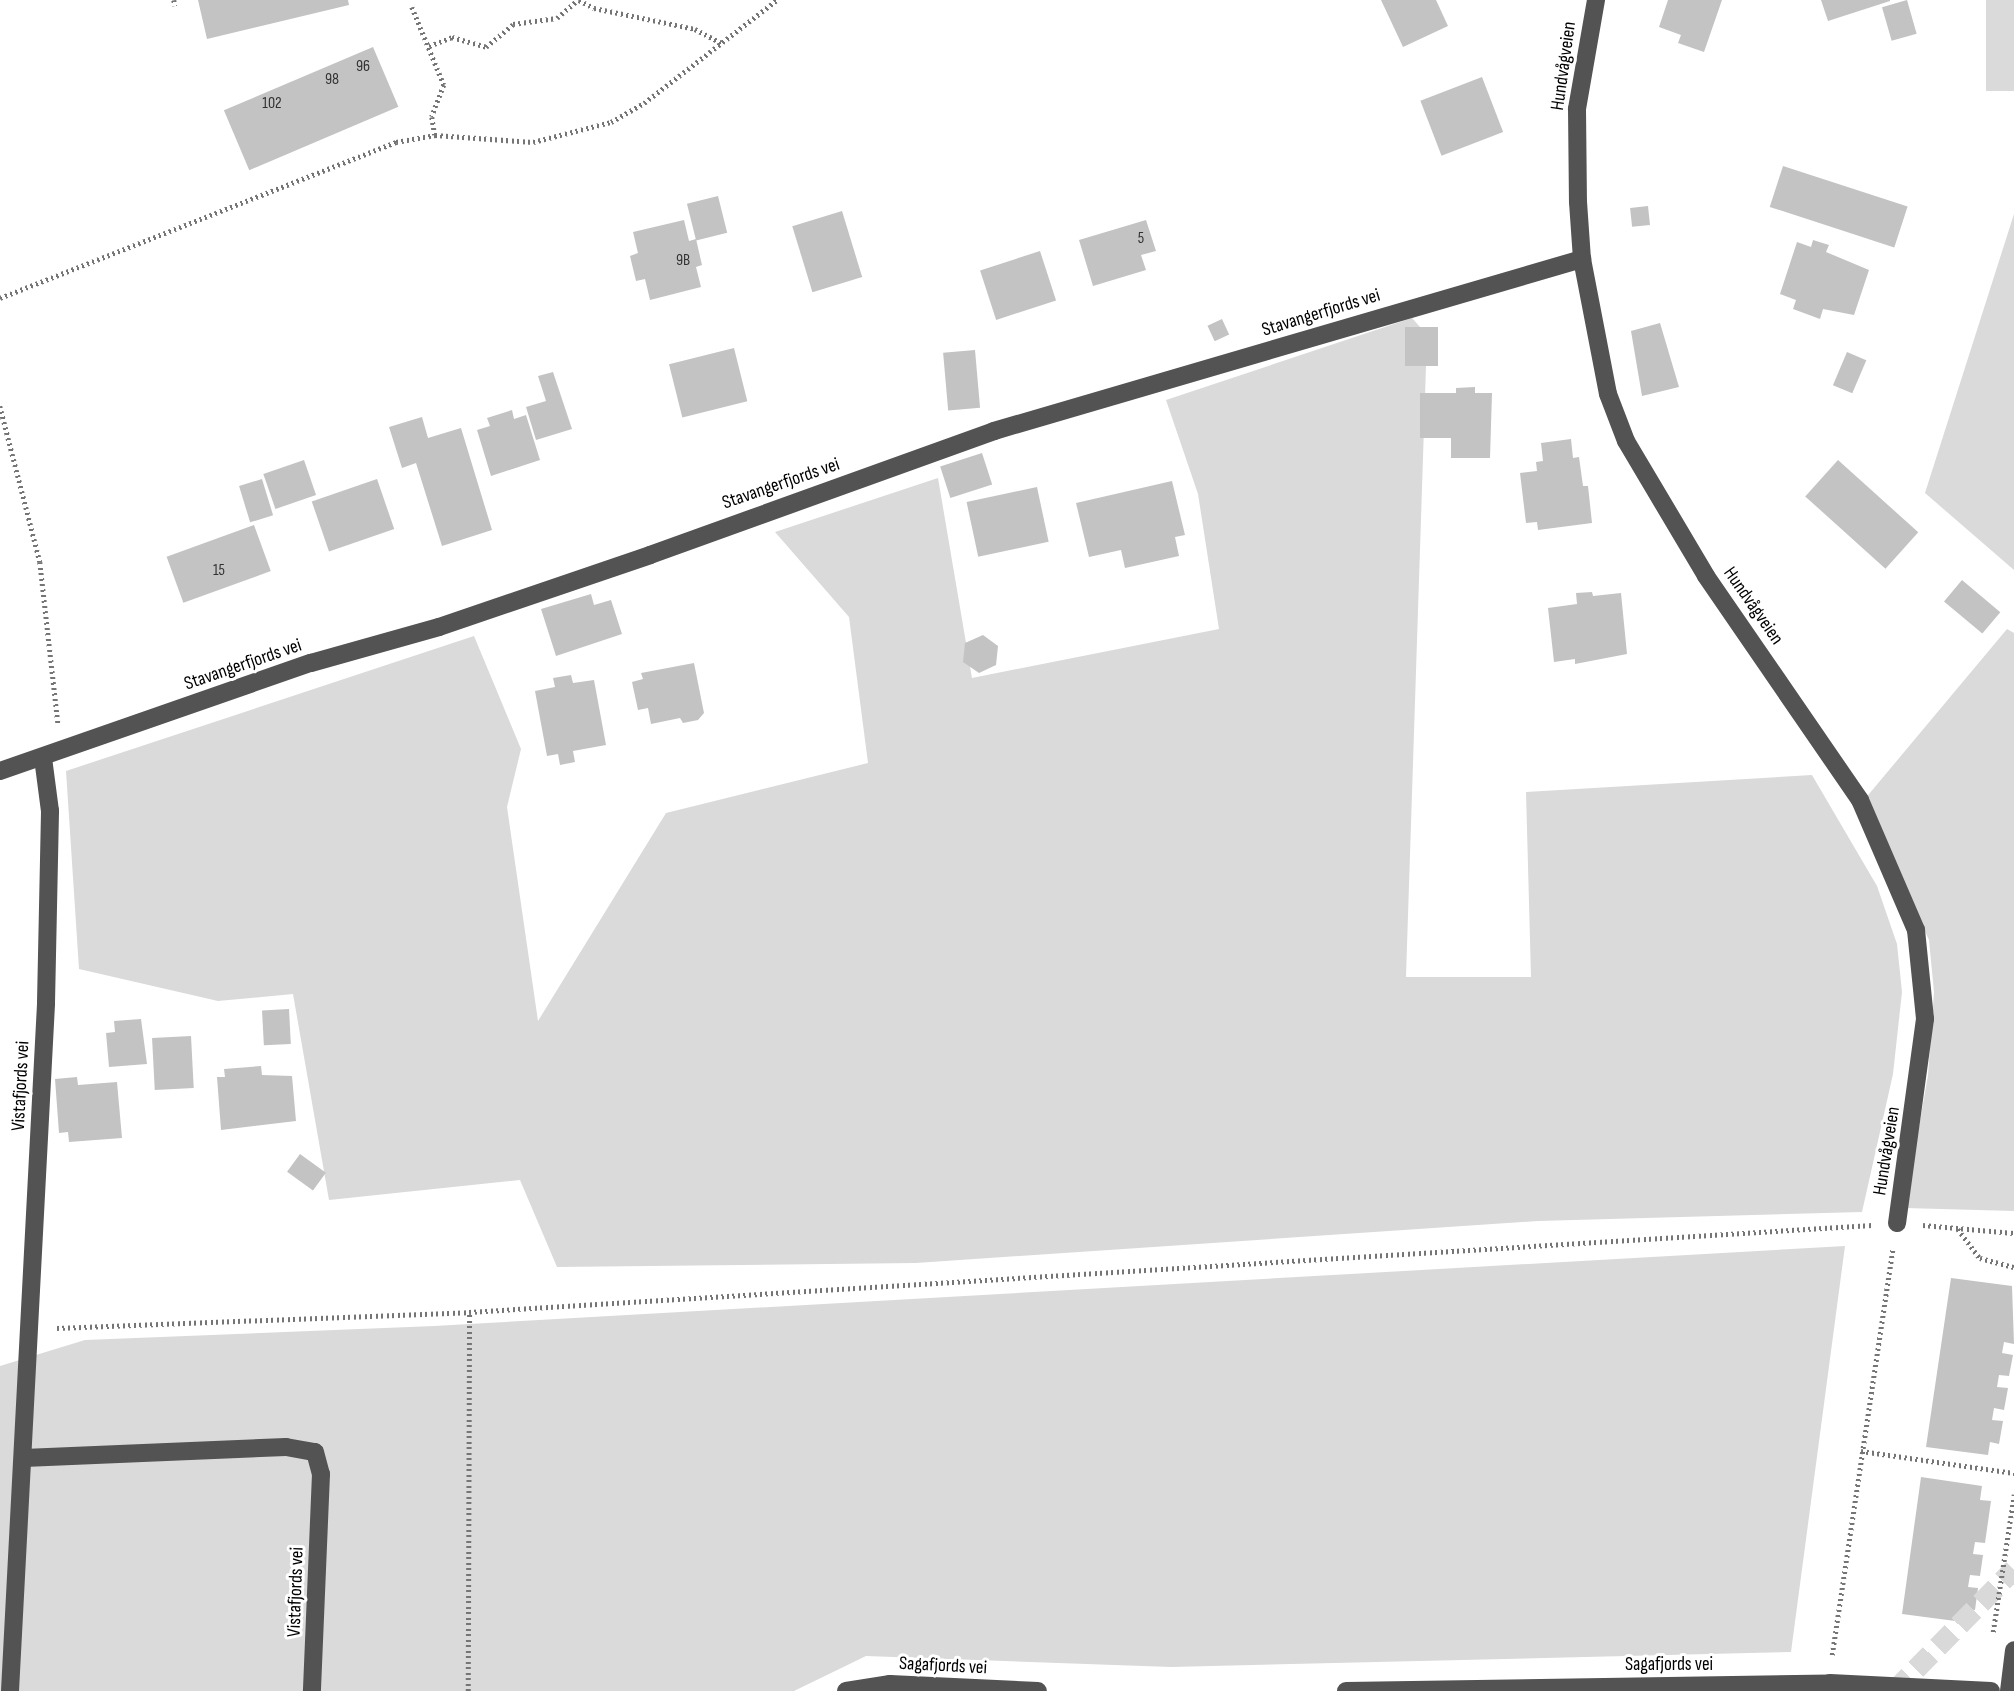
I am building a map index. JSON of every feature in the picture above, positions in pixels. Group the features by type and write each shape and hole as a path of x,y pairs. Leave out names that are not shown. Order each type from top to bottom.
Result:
{"street":[{"name":"Hundvågveien","path":"1596,0 1577,109 1582,259 1608,394 1626,441 1706,576 1860,800 1916,930 1925,1019 1897,1223"},
{"name":"Stavangerfjords vei","path":"0,771 311,663 439,626 650,555 994,431 1582,259"},
{"name":"Vistafjords vei","path":"10,1691 46,1003 52,755"},
{"name":"Vistafjords vei","path":"24,1458 286,1447 315,1451 321,1474 312,1691"},
{"path":"2009,1691 2014,1650"},
{"name":"Sagafjords vei","path":"1346,1691 1830,1683 1991,1691"},
{"name":"Sagafjords vei","path":"846,1691 890,1684 1038,1691"}],"path":[{"path":"429,46 452,37 486,47 513,24 557,18 579,0 594,8 695,29 721,43"},
{"path":"0,298 396,142 435,135 503,142 573,135 645,103 777,0"},
{"path":"412,7 444,85 432,117 435,135"},
{"path":"0,406 40,562 52,755"},
{"path":"1830,1683 1861,1451 1897,1223"},
{"path":"29,1335 60,1327 469,1312 1897,1223 2014,1233"},
{"path":"1957,1228 1980,1258 2014,1267"},
{"path":"468,1691 469,1312"},
{"path":"1861,1451 2014,1473"},
{"path":"1991,1647 2014,1495"}],"shaded area":[{"path":"1986,0 2014,0 2014,91 1986,91"},
{"path":"2014,214 2014,570 1925,493"},
{"path":"1412,318 1420,327 1419,366 1426,366 1406,977 1531,977 1526,792 1812,775 1877,886 1897,944 1902,992 1893,1074 1862,1212 1538,1221 916,1263 557,1267 520,1180 329,1200 293,994 218,1001 79,969 66,771 474,636 521,749 507,807 538,1021 666,813 868,763 849,617 775,532 938,478 972,678 1219,629 1198,494 1166,400"},
{"path":"2007,629 2014,633 2014,1211 1905,1208 1928,1075 1934,992 1929,940 1864,800"},
{"path":"1845,1246 1791,1652 1171,1667 866,1656 794,1691 0,1691 0,1366 85,1340 434,1326"}],"building":[{"path":"198,0 348,0 349,5 207,39"},
{"path":"1381,0 1436,0 1448,26 1403,47"},
{"path":"1668,0 1722,0 1704,52 1678,43 1681,35 1659,27"},
{"path":"1821,0 1890,0 1890,1 1828,21"},
{"path":"1907,0 1917,34 1892,41 1882,7"},
{"path":"373,47 398,107 249,170 224,110"},
{"path":"1482,77 1503,132 1442,156 1420,101"},
{"path":"1783,166 1908,206 1894,247 1770,207"},
{"path":"718,196 727,233 696,241 687,204"},
{"path":"1648,206 1650,225 1632,227 1630,208"},
{"path":"842,211 862,277 812,292 792,226"},
{"path":"684,220 689,241 696,239 702,265 696,267 701,287 650,300 645,279 636,281 630,256 638,253 633,232"},
{"path":"1146,220 1156,251 1141,255 1146,270 1093,286 1079,240"},
{"path":"1813,240 1829,245 1826,252 1869,270 1854,315 1823,309 1820,319 1793,309 1796,300 1780,294 1797,242 1811,247"},
{"path":"1040,251 1056,300 996,320 980,270"},
{"path":"1222,319 1229,334 1215,341 1207,326"},
{"path":"1660,323 1679,387 1642,396 1631,331"},
{"path":"1405,327 1438,327 1438,366 1405,366"},
{"path":"734,348 747,401 682,418 669,364"},
{"path":"975,350 980,408 948,411 943,353"},
{"path":"1847,352 1866,360 1852,393 1833,385"},
{"path":"553,372 572,429 536,440 526,407 546,401 538,376"},
{"path":"1475,387 1475,393 1492,393 1490,458 1451,458 1451,438 1420,438 1420,393 1456,393 1456,388"},
{"path":"512,410 514,419 526,415 540,460 491,476 477,430 490,426 487,418"},
{"path":"422,417 428,438 461,428 492,530 442,546 416,463 402,468 389,427"},
{"path":"1571,439 1573,458 1579,457 1583,486 1588,486 1592,523 1538,530 1537,522 1526,523 1520,473 1537,471 1536,462 1543,461 1541,443"},
{"path":"982,453 992,484 950,498 940,467"},
{"path":"304,460 316,495 275,509 263,474"},
{"path":"1838,460 1918,532 1885,569 1805,496"},
{"path":"262,479 273,515 250,522 239,486"},
{"path":"377,479 394,529 329,552 312,501"},
{"path":"1172,481 1185,535 1175,537 1179,556 1125,568 1121,550 1089,557 1076,503"},
{"path":"1037,487 1049,542 978,557 967,502"},
{"path":"254,525 271,571 183,603 167,557"},
{"path":"1962,580 2000,612 1982,634 1944,601"},
{"path":"1592,592 1593,596 1621,593 1627,654 1575,664 1575,659 1554,662 1548,608 1577,604 1576,593"},
{"path":"591,594 594,605 611,600 622,634 556,656 541,609"},
{"path":"983,635 998,646 996,665 979,673 963,662 965,643"},
{"path":"694,663 704,713 698,720 683,723 680,718 651,724 648,708 638,710 632,682 643,679 641,673"},
{"path":"571,675 573,683 594,680 606,745 573,751 575,762 560,765 558,754 547,756 535,691 555,687 553,678"},
{"path":"289,1009 291,1044 264,1045 262,1010"},
{"path":"141,1019 147,1064 109,1067 106,1033 115,1032 114,1021"},
{"path":"191,1036 194,1088 155,1090 152,1038"},
{"path":"261,1066 262,1075 292,1076 296,1121 221,1130 217,1077 225,1077 224,1069"},
{"path":"77,1077 78,1085 117,1082 122,1138 69,1142 68,1132 59,1133 55,1079"},
{"path":"300,1154 326,1173 313,1191 287,1172"},
{"path":"1951,1278 2012,1286 2014,1344 2004,1342 2002,1353 2013,1355 2009,1376 1999,1375 1997,1387 2008,1388 2004,1410 1994,1408 1992,1420 2003,1421 1999,1444 1990,1442 1988,1455 1926,1447"},
{"path":"1921,1477 1982,1486 1980,1500 1991,1501 1985,1543 1975,1542 1973,1554 1983,1555 1980,1576 1970,1575 1968,1587 1978,1588 1975,1610 1965,1609 1963,1622 1902,1614"}],"tunnel":[{"path":"1894,1691 2014,1569"}]}
